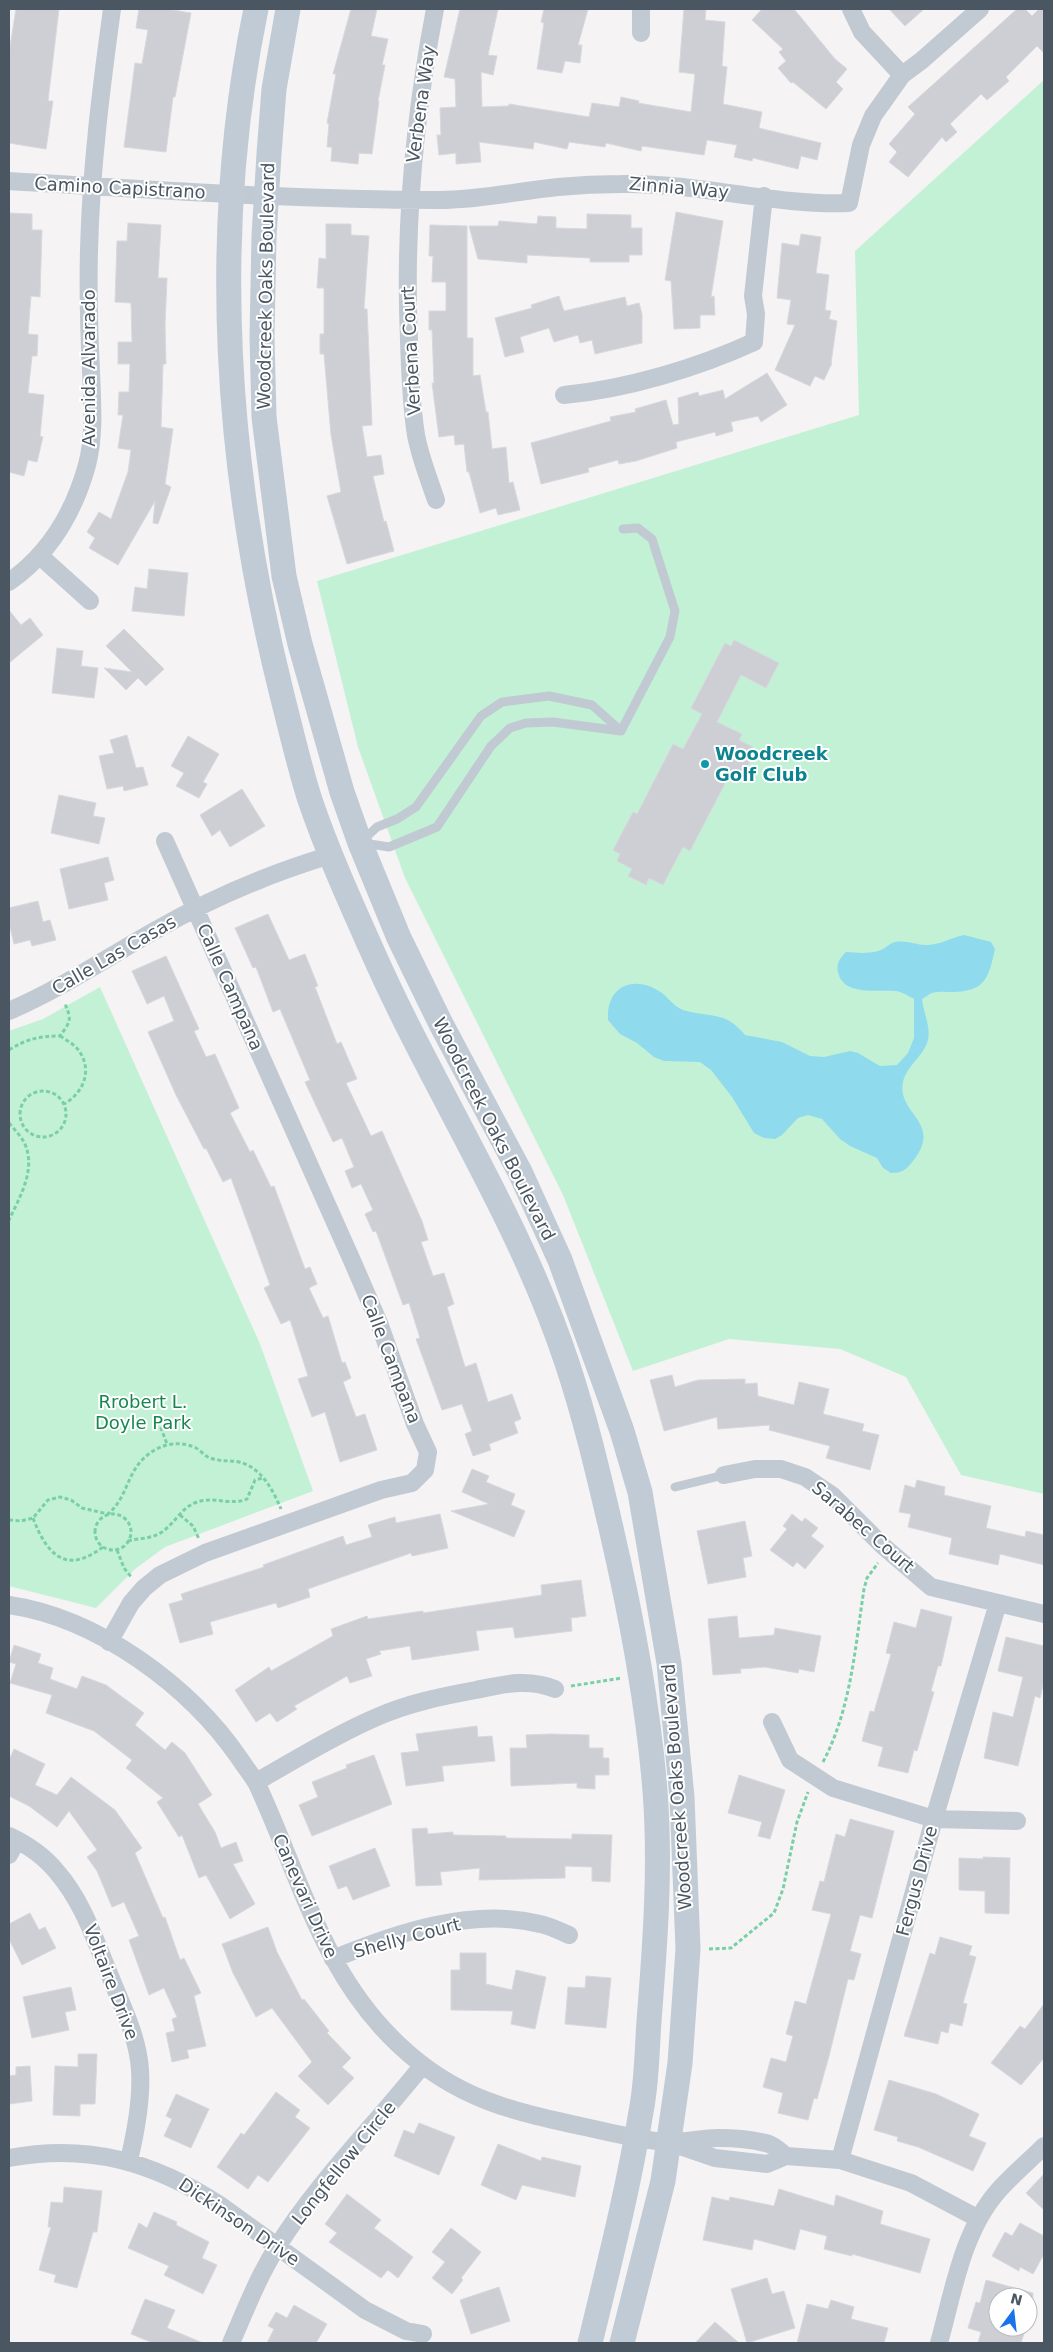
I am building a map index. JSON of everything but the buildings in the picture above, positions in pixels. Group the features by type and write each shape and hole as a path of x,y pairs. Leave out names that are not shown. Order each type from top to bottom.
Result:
{"main road":[{"name":"Woodcreek Oaks Boulevard","path":"256,9 248,49 232,194 229,324 234,418 243,499 257,586 275,667 311,802 331,855 392,993 489,1178 529,1266 565,1358 591,1442 629,1605 640,1676 655,1797 655,1953 644,2090 626,2191 590,2343"},
{"name":"Woodcreek Oaks Boulevard","path":"288,9 274,89 266,196 262,336 264,417 284,576 318,713 360,843 399,938 441,1024 520,1172 560,1260 622,1431 640,1492 670,1663 682,1797 688,1949 680,2063 663,2181 622,2343"},
{"path":"331,855 360,843"}],"street":[{"name":"Avenida Alvarado","path":"9,582 40,556 56,535 70,511 88,463 92,436 88,298 92,186 96,128 112,9"},
{"name":"Verbena Way","path":"410,199 422,77 435,9"},
{"path":"641,9 641,34"},
{"path":"851,9 862,32 902,75"},
{"name":"Zinnia Way","path":"266,196 479,199 557,187 623,184 697,189 817,204 849,202 861,145 873,116 902,75 921,61 980,9"},
{"name":"Camino Capistrano","path":"9,181 266,196"},
{"path":"564,395 624,386 724,356 754,342 756,314 754,296 764,196"},
{"name":"Verbena Court","path":"410,199 407,300 411,379 416,436 436,500"},
{"path":"40,556 90,601"},
{"name":"Calle Campana","path":"109,1642 122,1617 144,1588 160,1575 205,1553 381,1490 412,1484 425,1470 428,1452 379,1323 165,841"},
{"name":"Calle Las Casas","path":"9,1011 70,982 155,930 195,909 294,867 331,855"},
{"name":"Sarabec Court","path":"724,1475 755,1469 782,1469 805,1477 833,1496 883,1546 931,1587 1044,1614"},
{"name":"Fergus Drive","path":"840,2160 848,2137 934,1819 998,1603"},
{"name":"Canevari Drive","path":"9,1605 45,1614 109,1642 136,1657 188,1697 214,1723 256,1782 333,1959 351,1991 371,2018 422,2066 471,2096 504,2108 636,2138 669,2142"},
{"path":"256,1782 343,1733 377,1717 407,1706 506,1683 526,1682 542,1684 555,1689"},
{"path":"772,1722 790,1760 833,1788 934,1819 1017,1821"},
{"name":"Voltaire Drive","path":"12,1844 37,1853 56,1870 72,1891 84,1914 134,2037 140,2069 141,2090 129,2160"},
{"name":"Shelly Court","path":"333,1959 396,1936 441,1925 476,1920 540,1924 569,1935"},
{"name":"Longfellow Circle","path":"231,2343 259,2278 278,2246 311,2200 422,2066"},
{"path":"669,2142 718,2138 739,2140 771,2144 786,2156"},
{"path":"736,2160 739,2140"},
{"path":"669,2142 715,2158 767,2164 786,2156 840,2160 910,2183 979,2219"},
{"path":"939,2343 965,2252 979,2219 998,2192 1044,2146"},
{"name":"Dickinson Drive","path":"9,2158 50,2152 81,2153 129,2160 176,2178 197,2190 278,2246 365,2310 406,2331 423,2334"}],"lane":[{"path":"621,730 670,637 675,611 652,539 638,528 623,529"},
{"path":"360,843 377,827 397,819 416,807 481,716 502,702 549,696 592,705 621,730"},
{"path":"360,843 389,847 437,827 491,746 510,728 526,723 553,722 621,730"},
{"path":"675,1487 724,1475"}],"path":[{"path":"60,1036 68,1026 69,1015 65,1006 70,982"},
{"path":"9,1050 23,1040 44,1036 60,1036 81,1052 86,1064 83,1085 72,1100 64,1104"},
{"path":"47,1090 60,1098 64,1104 65,1120 56,1133 48,1136 32,1135 21,1123 19,1116 22,1102 33,1092 47,1090"},
{"path":"9,1123 24,1142 28,1156 28,1174 24,1188 9,1220"},
{"path":"12,1127 21,1123"},
{"path":"156,1415 167,1444"},
{"path":"103,1548 95,1538 95,1526 103,1516 108,1514 122,1501 127,1485 142,1460 167,1444 186,1445 196,1448 208,1457 223,1462 239,1462 254,1469 274,1494 288,1524"},
{"path":"128,1541 152,1537 161,1533 188,1506 198,1501 212,1500 238,1503 247,1499 255,1480 263,1478"},
{"path":"9,1520 21,1521 32,1518 48,1500 60,1497 72,1500 82,1508 120,1515 129,1524 131,1536 117,1550 103,1548 82,1560 72,1562 60,1557 43,1541 32,1518"},
{"path":"179,1515 193,1526 205,1553"},
{"path":"117,1550 124,1568 144,1588"},
{"path":"555,1689 640,1676"}],"green space":[{"path":"1044,80 1044,1494 961,1475 906,1377 840,1349 729,1339 633,1371 563,1195 405,878 358,747 317,581 859,415 855,251"},
{"name":"Rrobert L. Doyle Park","path":"100,987 260,1344 313,1491 165,1547 135,1569 96,1608 9,1586 9,1031 43,1019"}],"water":[{"path":"964,935 991,942 995,949 990,969 983,982 972,989 934,992 922,999 929,1035 928,1040 923,1051 905,1076 903,1093 906,1102 922,1127 924,1137 921,1148 913,1161 901,1172 891,1173 883,1168 877,1158 850,1146 840,1139 822,1119 808,1115 798,1118 782,1135 775,1139 764,1138 754,1133 732,1097 711,1070 700,1062 664,1061 654,1057 637,1043 620,1034 608,1020 612,998 617,991 624,986 642,984 662,993 683,1010 723,1018 738,1027 745,1035 782,1042 810,1056 824,1057 850,1051 858,1053 880,1066 897,1065 908,1053 914,1038 914,999 896,991 862,990 847,985 841,980 838,972 839,961 846,952 873,952 899,942 931,945"}],"place":[{"name":"Woodcreek Golf Club","path":"705,764"}]}
